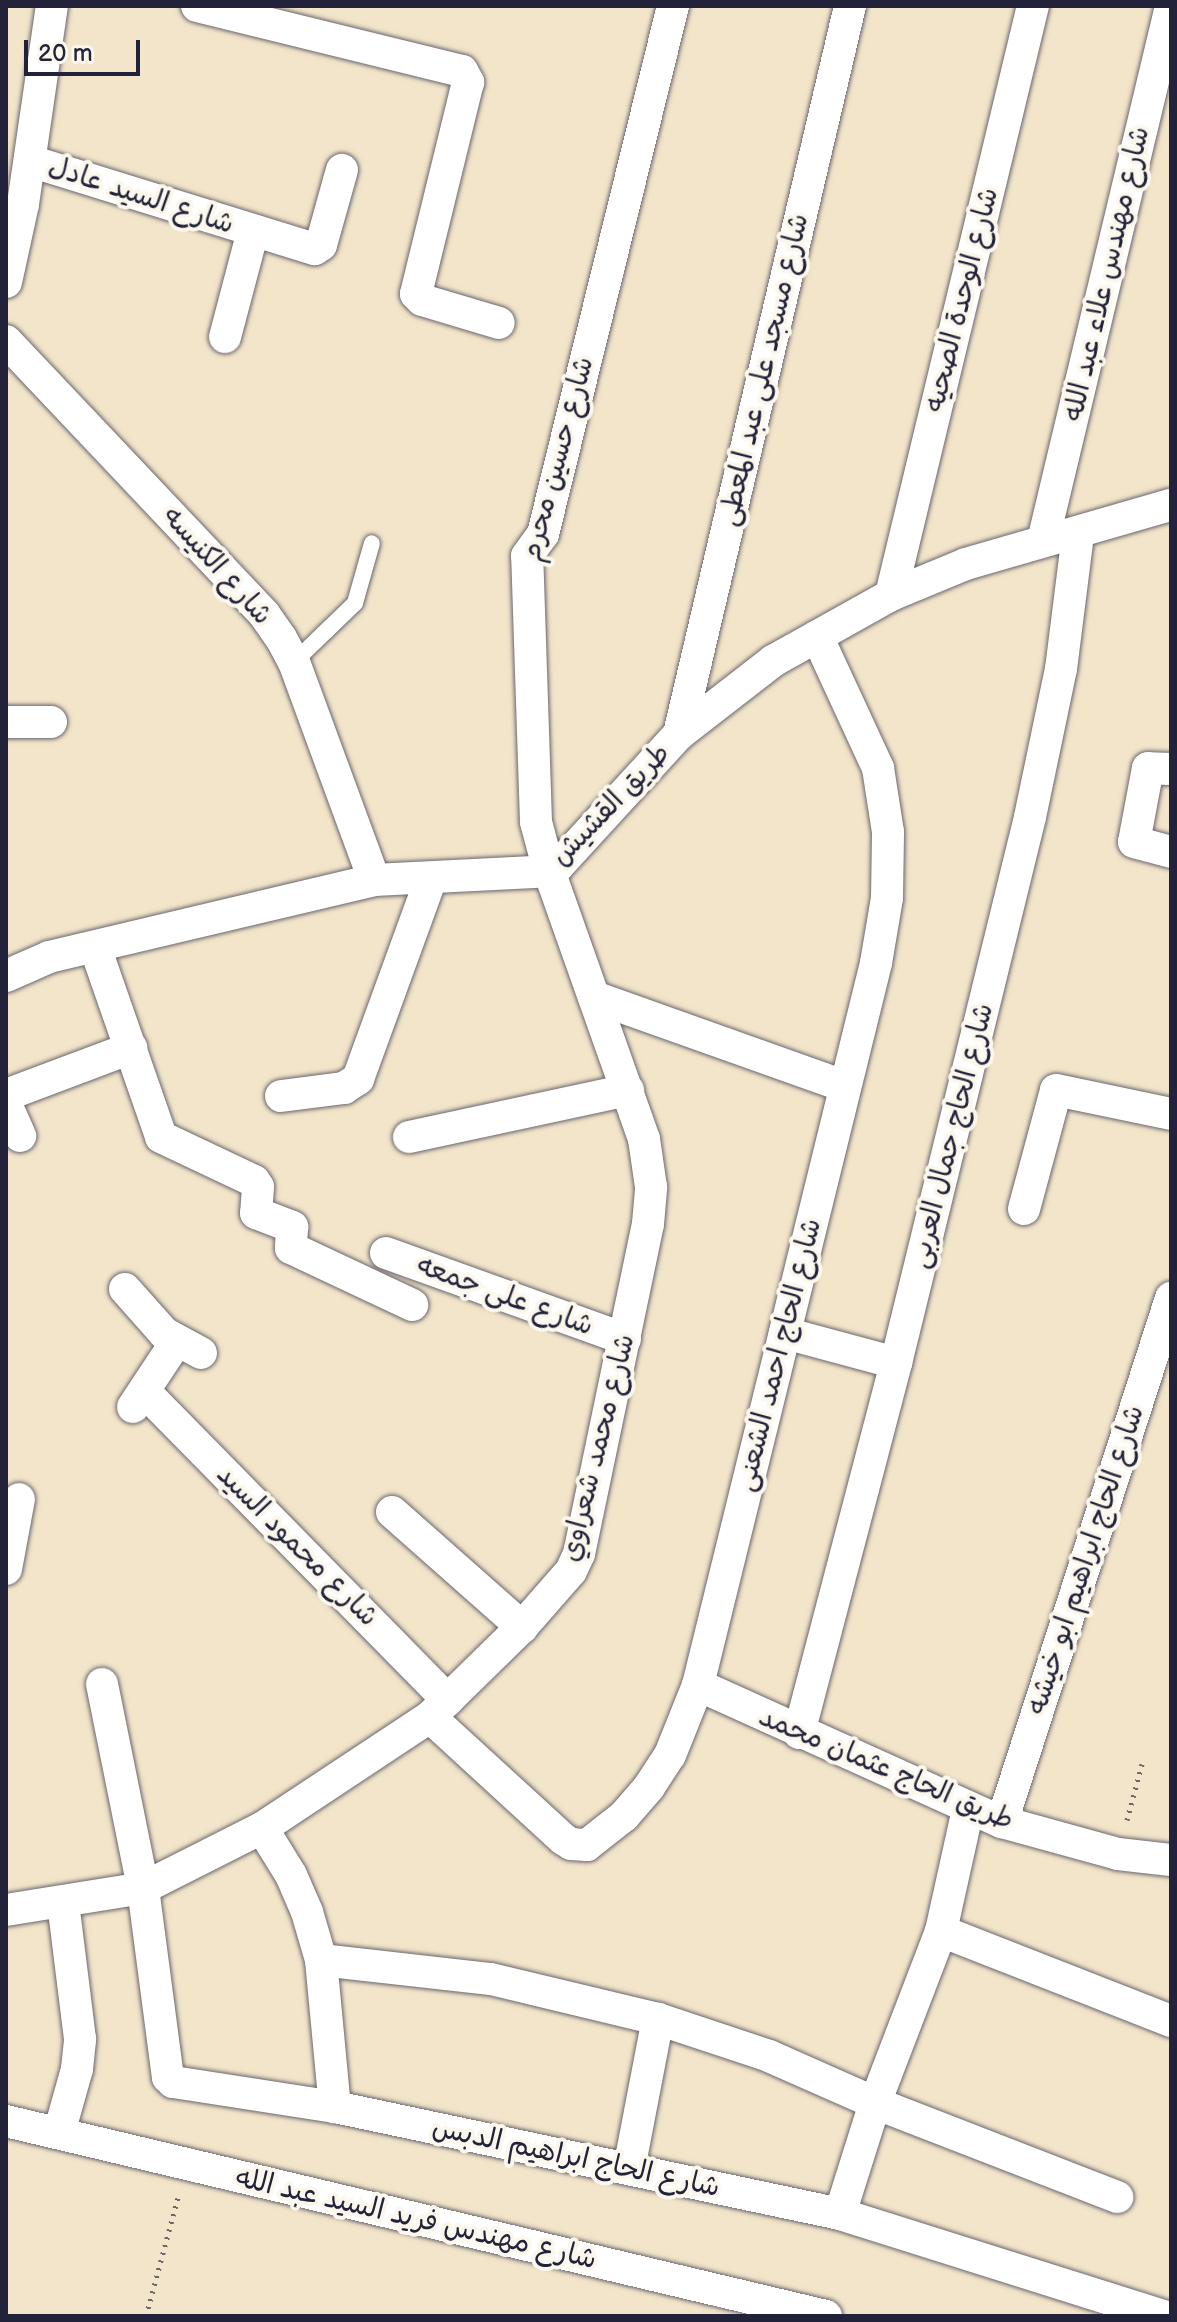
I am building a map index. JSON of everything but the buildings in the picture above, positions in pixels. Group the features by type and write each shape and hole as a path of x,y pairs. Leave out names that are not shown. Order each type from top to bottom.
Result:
{"street":[{"path":"6,282 30,161 52,6"},
{"path":"197,6 462,71 468,82 416,294 422,300 499,323"},
{"name":"شارع حسين محرم","path":"594,997 549,871 533,806 527,556 543,534 673,6"},
{"name":"شارع مسجد على عبد المعطى","path":"679,734 850,6"},
{"name":"شارع الوحدة الصحيه","path":"891,595 1033,6"},
{"name":"شارع مهندس علاء عبد الله","path":"1043,541 1171,6"},
{"name":"شارع السيد عادل","path":"30,161 312,248 320,246 342,170"},
{"name":"شارع السيد عادل","path":"225,337 253,231"},
{"name":"شارع الكنيسه","path":"6,341 264,614 294,662 374,880"},
{"name":"طريق القشيش","path":"6,976 49,957 374,880 549,871 558,866 679,734 773,661 891,595 966,564 1171,505"},
{"name":"شارع الحاج جمال العربى","path":"799,1733 896,1363 1030,817 1061,669 1078,534"},
{"name":"شارع الحاج احمد الشعنى","path":"439,1708 563,1839 571,1844 587,1845 624,1816 649,1787 670,1755 698,1685 885,911 888,832 878,768 817,636"},
{"path":"6,722 51,722"},
{"path":"1171,769 1148,768 1134,842 1171,852"},
{"path":"281,1096 344,1088 358,1079 431,878"},
{"path":"95,947 164,1139 254,1181 258,1187 255,1212 292,1227 291,1248 412,1305"},
{"path":"594,997 844,1086"},
{"name":"شارع محمد شعراوي","path":"6,1910 143,1888 262,1828 439,1708 522,1627 571,1571 579,1554 625,1339 648,1224 651,1187 644,1139 594,997"},
{"path":"6,1095 131,1048"},
{"path":"409,1137 628,1090"},
{"path":"1024,1209 1056,1090 1171,1114"},
{"path":"6,1104 20,1136"},
{"name":"شارع على جمعه","path":"386,1253 625,1339"},
{"name":"شارع محمود السيد","path":"125,1289 189,1348 138,1400 439,1708"},
{"name":"شارع الحاج ابراهيم ابو خيشه","path":"1002,1822 1171,1298"},
{"path":"785,1333 896,1363"},
{"path":"6,1569 19,1499"},
{"path":"392,1512 522,1627"},
{"path":"102,1684 143,1888"},
{"name":"طريق الحاج عثمان محمد","path":"698,1685 1002,1822 1118,1854 1171,1860"},
{"path":"840,2214 875,2103 941,1931 968,1809"},
{"path":"262,1828 291,1875 307,1912 321,1960 335,2107"},
{"name":"شارع الحاج ابراهيم الدبس","path":"143,1888 168,2077 173,2082 335,2107 840,2214 1161,2316"},
{"path":"59,2133 77,2069 80,2039 63,1902"},
{"path":"941,1931 1171,2021"},
{"path":"321,1960 491,1979 658,2019 769,2056 875,2103 1117,2197"},
{"path":"629,2169 658,2019"},
{"name":"شارع مهندس فريد السيد عبد الله","path":"6,2121 826,2316"}],"lane":[{"path":"294,662 355,603 372,543"}],"path":[{"path":"1118,1854 1142,1764"},
{"path":"146,2316 186,2165"}]}
